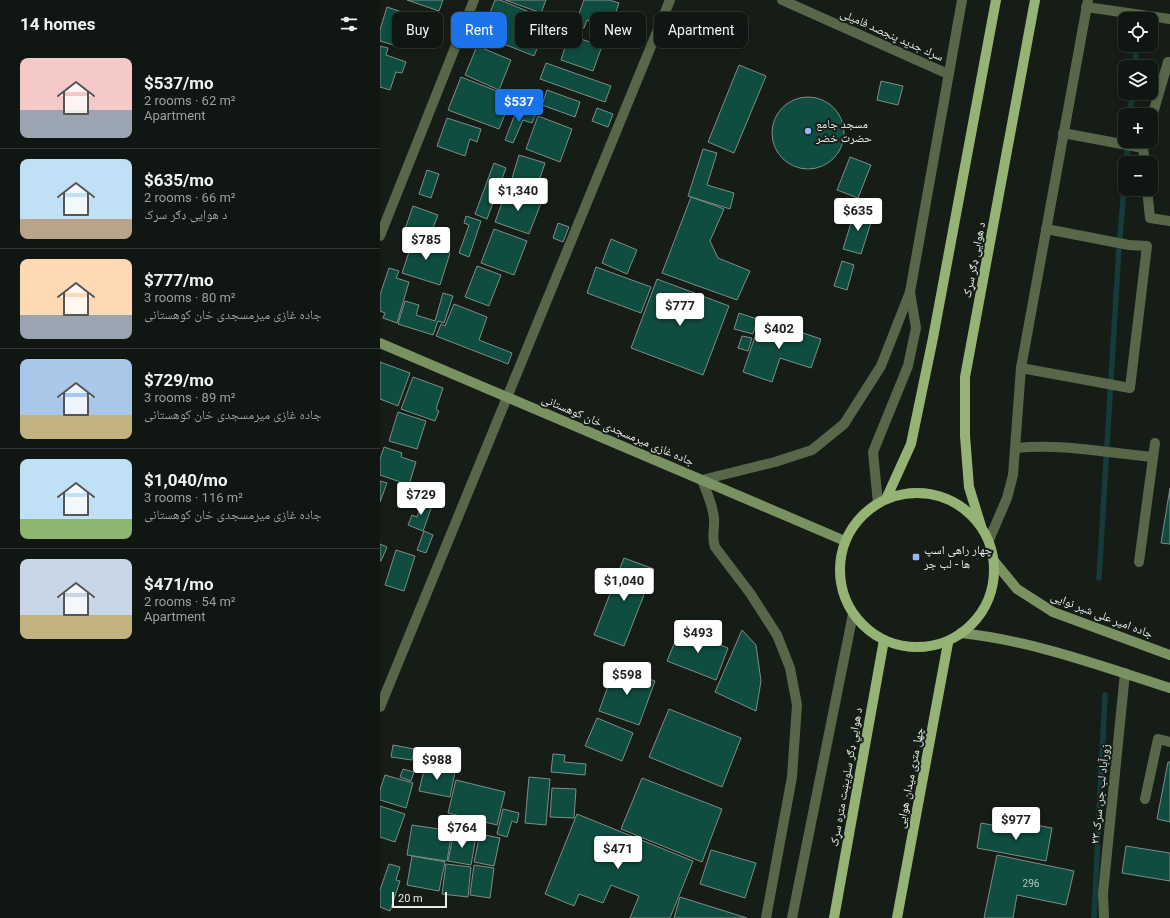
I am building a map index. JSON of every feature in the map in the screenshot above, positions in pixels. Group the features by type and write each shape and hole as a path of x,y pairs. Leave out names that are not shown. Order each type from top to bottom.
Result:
{"main road":[{"path":"882,501 911,444 933,338 996,0"},
{"name":"د هوایی ډګر سړک","path":"981,526 969,487 965,436 965,377 1035,0"},
{"name":"جاده غازی میرمسجدی خان کوهستانی","path":"380,343 846,541"},
{"path":"917,492 939,495 958,504 971,514 981,526 989,540 994,561 994,582 987,601 976,619 948,643 924,647 904,646 884,640 867,629 853,614 843,591 840,566 846,541 858,520 882,501 917,492"},
{"name":"جاده امیر علی شیر نوایی","path":"994,561 1017,589 1053,612 1170,655"},
{"path":"961,633 994,637 1048,649 1170,688"},
{"name":"د هوايي ډګر سلویښت متره سړک","path":"834,918 884,640"},
{"name":"چهل متری میدان هوایی","path":"897,918 948,643"}],"street":[{"path":"380,236 474,0"},
{"path":"380,707 670,0"},
{"name":"سرك جدید پنجصد فامیلی","path":"782,0 948,74"},
{"path":"766,918 792,777 797,705 790,668 777,635 750,593 715,547 712,540 714,521 712,507 702,480 774,462 812,450 844,424 881,366 910,292 962,0"},
{"path":"989,540 1007,498 1013,475 1021,368 1087,3 1126,14 1170,19"},
{"path":"1155,108 1168,62 1170,62"},
{"path":"1063,133 1118,144"},
{"path":"1148,196 1150,218 1170,221"},
{"path":"1021,368 1130,388 1147,246 1129,245 1046,229"},
{"path":"882,501 873,452 908,366 916,328 910,292"},
{"path":"1140,562 1155,443"},
{"path":"1016,448 1039,445 1089,449 1153,457"},
{"path":"792,918 853,614"},
{"name":"زورآباد لب جر، سرک ۲۳","path":"1104,918 1103,893 1125,673"},
{"path":"1145,799 1158,739 1170,742"}],"building":[{"path":"407,0 443,0 439,11"},
{"path":"495,0 500,0 529,12 515,12 515,48 537,48 534,56 507,45 507,12 490,12"},
{"path":"505,0 546,0 541,12"},
{"path":"584,0 609,0 619,3 616,12 590,12 590,21 587,20 584,28 582,27 582,12 580,12"},
{"path":"387,7 402,12 392,12 392,44 380,41 380,30"},
{"path":"582,39 590,42 590,48 601,48 593,71 561,60 565,48 582,48"},
{"path":"380,46 388,48 386,55 406,62 402,73 396,72 390,90 380,87"},
{"path":"476,48 482,48 511,60 499,90 465,75"},
{"path":"546,63 611,86 605,102 540,79"},
{"path":"739,65 766,76 734,153 708,142"},
{"path":"461,77 512,97 499,129 448,110"},
{"path":"881,81 903,86 898,105 877,100"},
{"path":"547,90 580,102 575,117 542,105"},
{"name":"مسجد جامع حضرت خضر","path":"808,97 822,100 834,107 841,119 844,133 841,147 834,159 822,166 808,169 794,166 782,159 775,147 772,133 775,119 782,107 794,100"},
{"path":"518,106 536,114 532,123 523,120 513,143 505,140"},
{"path":"597,108 613,114 608,127 592,121"},
{"path":"538,116 572,129 560,162 526,149"},
{"path":"447,118 481,129 477,142 470,139 465,156 437,146"},
{"path":"703,149 717,153 707,185 734,193 730,209 688,196"},
{"path":"519,155 545,163 535,193 510,185"},
{"path":"850,157 871,165 858,198 837,190"},
{"path":"494,163 506,168 487,219 475,214"},
{"path":"427,170 439,174 431,198 419,194"},
{"path":"507,189 541,203 529,234 495,222"},
{"path":"691,197 724,209 710,241 718,258 750,271 737,300 662,273"},
{"path":"413,206 438,215 433,228 443,231 439,241 405,229"},
{"path":"855,210 873,216 861,254 843,249"},
{"path":"466,216 481,221 469,257 459,253 469,225 464,223"},
{"path":"558,223 569,227 563,242 553,238"},
{"path":"494,229 527,241 514,275 481,263"},
{"path":"415,234 427,238 425,245 450,253 440,285 402,273"},
{"path":"611,239 637,250 627,274 602,263"},
{"path":"842,261 854,265 847,290 834,286"},
{"path":"477,266 501,275 489,306 465,297"},
{"path":"596,267 651,287 641,313 587,293"},
{"path":"389,268 399,271 396,278 409,282 397,323 383,318 385,313 380,311 380,295"},
{"path":"657,279 729,306 703,375 631,348"},
{"path":"443,293 453,296 444,323 438,321 433,335 398,324 405,301 419,305 416,315 435,321"},
{"path":"454,304 487,317 479,340 512,353 508,364 436,336 441,324 445,326"},
{"path":"739,313 757,319 753,334 734,329"},
{"path":"761,319 821,339 811,368 780,358 772,382 743,372"},
{"path":"742,336 752,338 748,351 738,348"},
{"path":"380,362 410,373 398,406 380,399"},
{"path":"413,377 443,388 436,409 439,411 435,421 401,409"},
{"path":"398,412 426,421 417,449 389,441"},
{"path":"384,447 402,453 401,457 416,462 409,485 380,475 380,459"},
{"path":"380,481 387,483 380,502"},
{"path":"1170,488 1170,544 1161,543"},
{"path":"423,500 433,503 423,531 408,525 412,515 417,517"},
{"path":"424,531 433,535 426,553 417,550"},
{"path":"380,544 387,547 381,561 380,561"},
{"path":"396,550 415,556 404,591 385,585"},
{"path":"624,558 654,569 624,646 594,635"},
{"path":"680,630 695,636 698,631 715,638 713,642 728,648 716,680 667,661"},
{"path":"742,630 756,645 761,681 756,711 715,692"},
{"path":"615,667 655,681 639,725 599,711"},
{"path":"669,709 741,738 722,787 649,757"},
{"path":"597,718 633,733 622,761 585,746"},
{"path":"393,745 414,749 412,760 391,757"},
{"path":"553,754 565,755 564,762 586,764 585,775 551,772"},
{"path":"1168,762 1170,762 1170,822 1157,819"},
{"path":"425,765 455,772 450,797 419,791"},
{"path":"403,769 414,772 411,781 400,777"},
{"path":"385,775 413,783 406,808 380,800 380,790"},
{"path":"529,777 550,779 546,825 525,823"},
{"path":"642,778 722,809 702,862 621,829"},
{"path":"456,780 505,792 497,825 448,813"},
{"path":"552,788 576,789 574,818 550,817"},
{"path":"380,806 405,814 395,842 380,837"},
{"path":"503,809 519,813 517,823 512,821 507,837 497,834"},
{"path":"577,814 693,861 670,918 630,918 639,896 611,885 603,903 579,894 574,906 545,894"},
{"path":"981,823 1025,831 1026,823 1052,828 1046,861 977,848"},
{"path":"412,825 452,831 447,861 407,855"},
{"path":"454,832 476,836 471,865 448,861"},
{"path":"480,834 500,838 494,866 474,862"},
{"path":"1126,846 1170,853 1170,881 1122,873"},
{"path":"711,850 756,863 745,898 700,884"},
{"path":"997,855 1074,871 1066,905 1017,895 1013,918 984,918"},
{"path":"412,856 445,862 439,891 407,885"},
{"path":"389,864 400,867 396,880 400,881 390,911 380,907 380,890"},
{"path":"446,864 471,867 468,897 442,894"},
{"path":"474,865 494,868 490,898 470,895"},
{"path":"680,897 747,918 674,918"}],"waterway":[{"path":"1135,60 1136,52"},
{"path":"1131,100 1131,108"},
{"path":"1127,156 1128,148"},
{"path":"1099,578 1123,196"},
{"path":"1094,918 1105,695"}],"place":[{"name":"مسجد جامع حضرت خضر","path":"808,131"},
{"name":"چهار راهی اسپ ها - لب جر","path":"916,557"}]}
